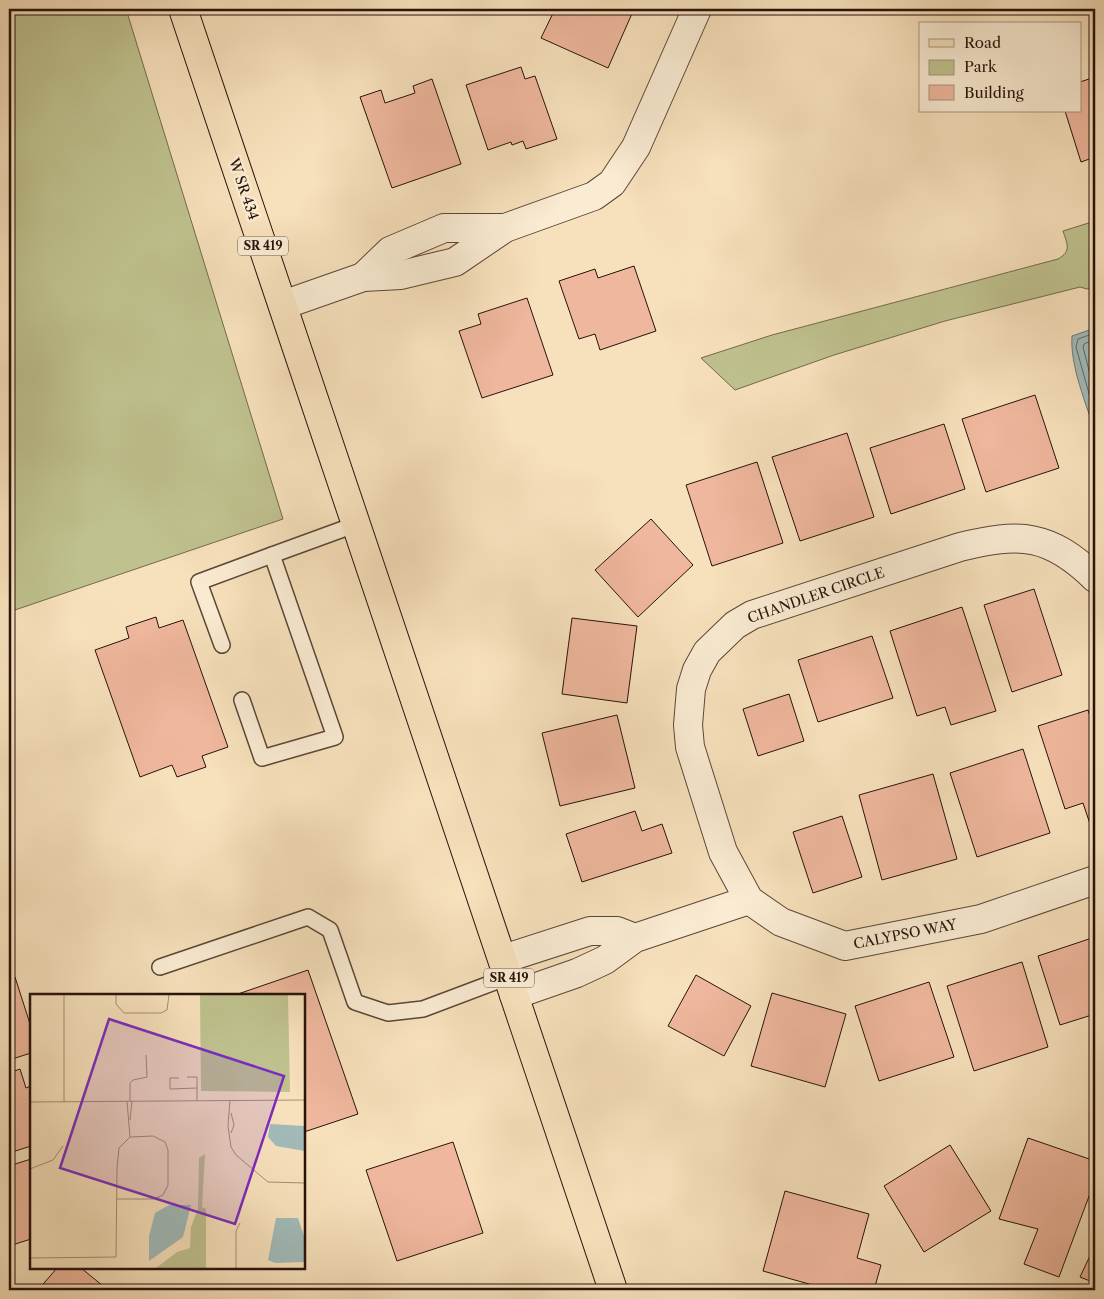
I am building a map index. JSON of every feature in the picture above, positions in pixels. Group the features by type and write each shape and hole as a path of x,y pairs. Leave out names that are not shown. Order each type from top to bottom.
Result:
{"main road":[{"name":"W SR 434","path":"183,9 357,524"},
{"name":"SR 419","path":"357,524 613,1290"}],"street":[{"path":"283,305 363,277 401,275 456,262 505,228 594,196 612,183 636,147 697,9"},
{"name":"CHANDLER CIRCLE","path":"749,900 723,852 690,747 688,709 691,689 697,670 707,652 721,637 735,625 752,615 960,547 989,540 1016,538 1048,544 1063,551 1080,563 1095,578"},
{"name":"CALYPSO WAY","path":"749,900 781,922 845,946 981,918 1095,880"},
{"path":"508,977 577,973 605,960 635,938 749,900"},
{"path":"508,977 590,931 617,931 635,938"}],"lane":[{"path":"222,645 199,582 357,524"},
{"path":"242,700 262,758 335,737 272,555"},
{"path":"160,967 308,917 330,930 355,1002 388,1013 422,1009 508,977"}],"green space":[{"path":"9,9 126,9 283,519 9,612"},
{"path":"1095,221 1095,287 1087,289 1080,287 945,321 834,355 735,390 701,358 772,335 1058,259 1067,250 1063,231"}],"water":[{"path":"1095,328 1095,432 1073,360 1072,336"}],"building":[{"path":"555,9 634,9 608,68 541,38"},
{"path":"521,67 525,79 535,76 557,139 526,149 523,141 512,145 511,142 488,150 466,85"},
{"path":"1095,77 1095,157 1081,162 1065,112 1082,112 1082,81"},
{"path":"432,79 461,164 392,188 360,97 381,90 385,103 415,93 413,86"},
{"path":"634,266 656,331 600,350 595,334 579,339 559,281 595,269 598,278"},
{"path":"527,298 553,375 482,398 459,331 481,324 478,314"},
{"path":"1035,395 1059,468 986,492 962,419"},
{"path":"944,424 965,489 891,514 870,448"},
{"path":"847,433 874,517 800,541 772,457"},
{"path":"757,462 783,543 712,566 686,485"},
{"path":"651,519 693,565 638,617 595,570"},
{"path":"1034,589 1062,675 1012,692 984,605"},
{"path":"962,607 996,711 951,725 945,707 917,716 890,631"},
{"path":"156,617 159,628 183,620 228,747 202,756 206,767 177,777 172,765 140,777 95,650 129,638 126,627"},
{"path":"572,618 637,626 627,703 562,694"},
{"path":"872,636 893,698 818,722 798,660"},
{"path":"789,694 804,741 758,756 743,709"},
{"path":"1088,710 1095,733 1095,823 1090,824 1083,803 1065,809 1038,726"},
{"path":"617,715 635,788 560,806 542,733"},
{"path":"1023,749 1050,833 977,857 950,773"},
{"path":"933,774 957,859 882,880 859,795"},
{"path":"635,811 642,831 662,824 672,853 582,882 566,834"},
{"path":"842,816 862,877 813,893 793,832"},
{"path":"1095,937 1095,1014 1060,1025 1038,956"},
{"path":"1022,962 1048,1047 974,1071 947,986"},
{"path":"308,970 358,1114 305,1132 305,994 238,994"},
{"path":"696,975 751,1006 724,1056 668,1026"},
{"path":"15,977 30,1024 30,1053 9,1060 9,979"},
{"path":"929,982 954,1057 879,1081 855,1006"},
{"path":"772,993 846,1014 825,1087 751,1066"},
{"path":"20,1069 26,1088 30,1086 30,1146 9,1153 9,1073"},
{"path":"1028,1138 1095,1161 1095,1180 1059,1277 1024,1264 1038,1229 999,1219"},
{"path":"453,1142 483,1233 397,1261 366,1170"},
{"path":"950,1145 991,1211 924,1252 884,1186"},
{"path":"30,1159 30,1239 9,1246 9,1206 12,1205 9,1194 9,1166"},
{"path":"785,1191 869,1214 857,1258 881,1265 874,1290 830,1290 763,1271"},
{"path":"1095,1245 1095,1283 1080,1277"},
{"path":"56,1269 82,1269 108,1290 38,1290"}]}
